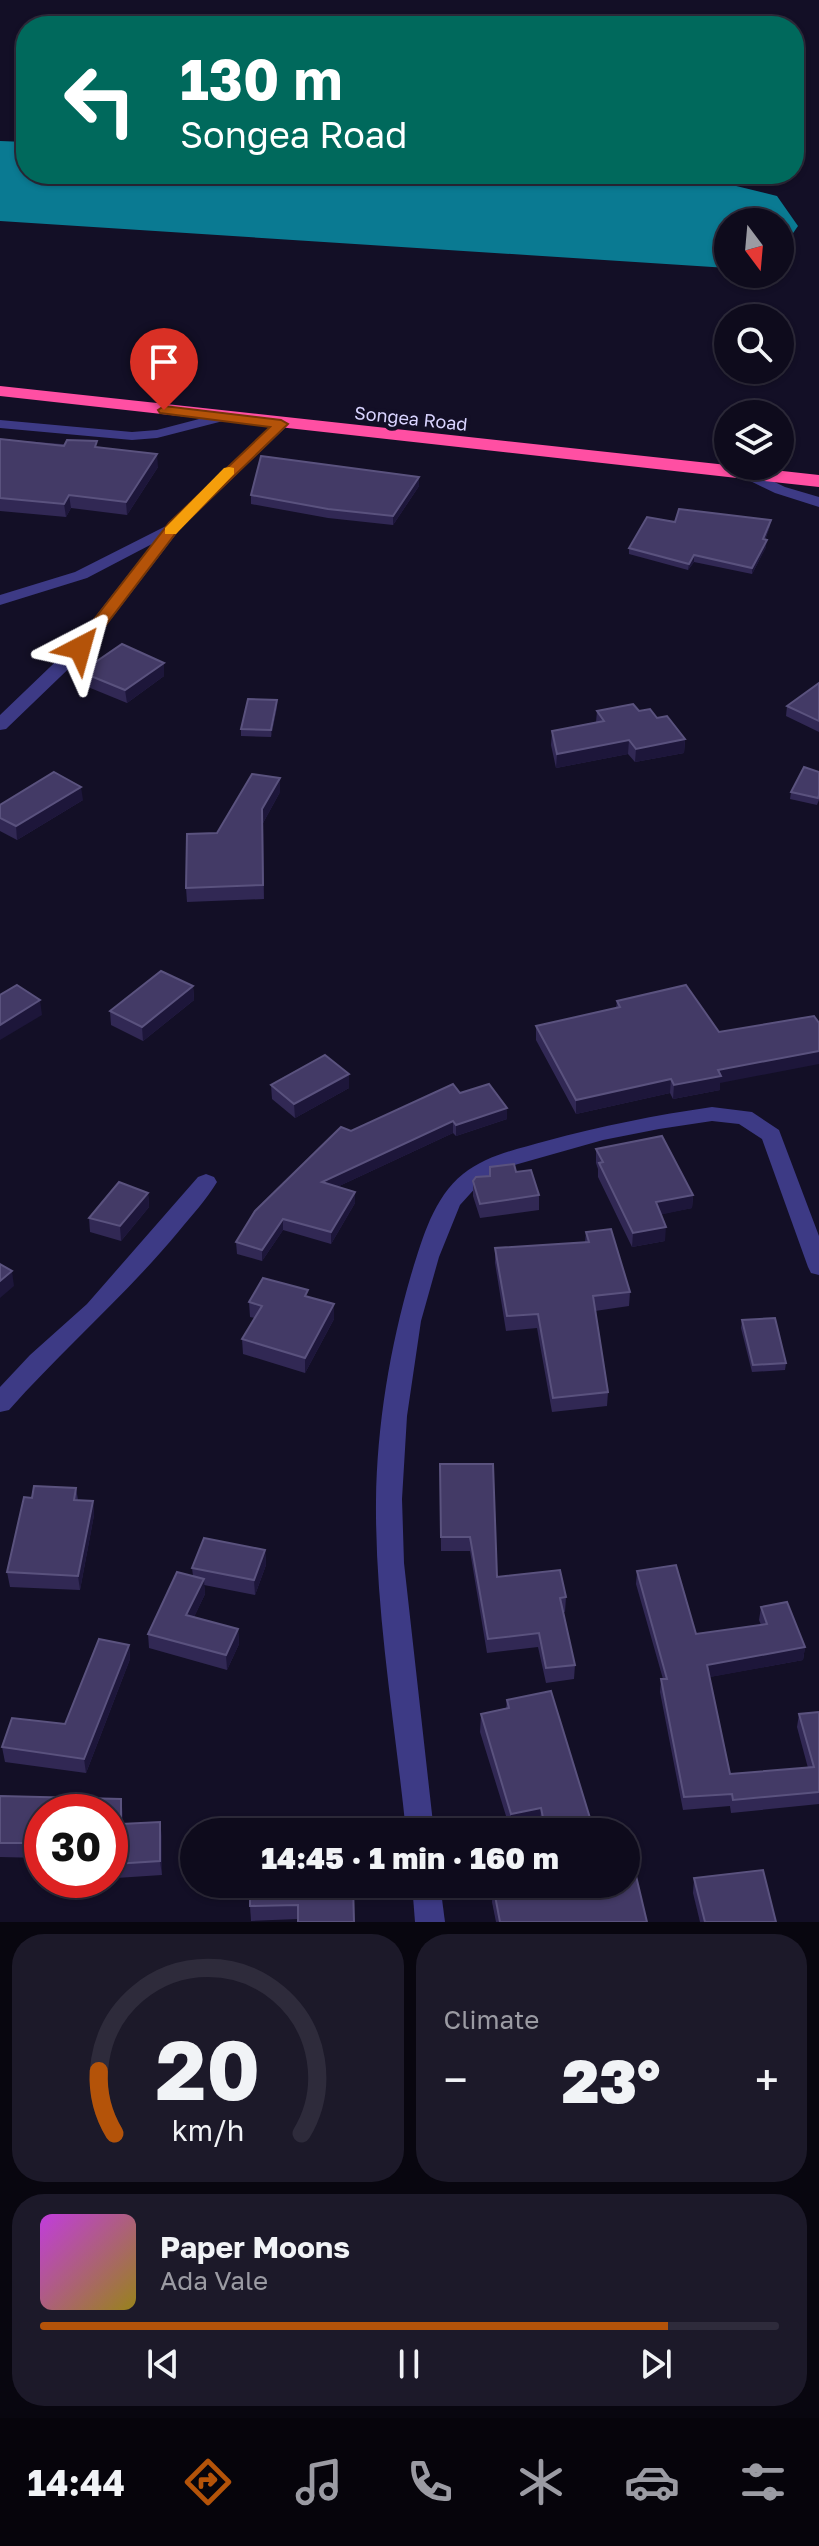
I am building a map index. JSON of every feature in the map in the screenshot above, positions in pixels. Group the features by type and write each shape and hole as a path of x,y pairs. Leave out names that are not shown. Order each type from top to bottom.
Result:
{"highway":[{"name":"Songea Road","path":"0,391 714,470"},
{"name":"Songea Road","path":"794,478 819,481"}],"street":[{"path":"0,424 132,436 182,429 222,417"},
{"path":"0,725 80,648 174,526 281,424"},
{"path":"759,480 819,502"},
{"path":"0,600 81,575 174,526"},
{"path":"418,1818 391,1563 389,1499 395,1416 409,1321 428,1257 450,1201 471,1179 504,1160 603,1133 659,1122 712,1114 744,1117 771,1135 819,1267"},
{"path":"0,1403 38,1361 95,1310 206,1182"},
{"path":"427,1898 430,1922"}],"building":[{"path":"0,439 64,446 67,440 97,441 95,447 157,454 126,502 69,495 64,504 0,498"},
{"path":"261,456 419,477 393,516 328,509 251,495"},
{"path":"679,509 771,520 763,539 767,540 752,568 694,555 689,564 629,548 647,517 675,522"},
{"path":"122,644 164,663 125,690 81,672"},
{"path":"819,683 819,721 787,706"},
{"path":"248,699 277,700 271,730 241,729"},
{"path":"633,704 639,711 650,709 657,718 667,716 685,739 636,749 629,740 557,754 552,731 604,721 597,711"},
{"path":"804,767 819,772 818,798 791,792"},
{"path":"54,772 81,787 16,826 0,818 0,805"},
{"path":"252,774 280,778 262,809 263,885 186,888 187,834 217,833"},
{"path":"161,971 193,986 142,1027 110,1011"},
{"path":"17,985 40,1000 0,1025 0,995"},
{"path":"686,985 719,1032 814,1016 819,1023 819,1051 718,1070 721,1076 674,1085 671,1079 576,1100 536,1026 620,1007 617,1001"},
{"path":"325,1055 349,1074 294,1104 271,1085"},
{"path":"453,1084 460,1093 489,1084 507,1108 456,1125 453,1121 322,1182 355,1192 331,1232 283,1219 262,1250 236,1242 255,1211 341,1127 351,1131"},
{"path":"662,1136 693,1195 656,1202 666,1227 633,1233 599,1163 603,1162 596,1149"},
{"path":"514,1164 516,1172 531,1170 539,1195 480,1204 473,1181 476,1177 490,1176 490,1167"},
{"path":"119,1182 148,1193 120,1226 89,1218"},
{"path":"611,1229 630,1292 593,1296 608,1392 553,1398 538,1314 507,1316 495,1248 589,1242 586,1232"},
{"path":"0,1264 12,1271 0,1281"},
{"path":"263,1278 308,1290 305,1296 334,1304 305,1358 242,1339 262,1306 249,1302"},
{"path":"775,1318 786,1363 753,1365 742,1320"},
{"path":"440,1464 493,1464 497,1577 560,1570 566,1597 560,1598 575,1665 546,1668 539,1633 488,1639 470,1537 441,1537"},
{"path":"34,1486 76,1488 74,1500 93,1501 78,1576 7,1572 24,1497 32,1498"},
{"path":"204,1538 265,1550 254,1580 192,1568"},
{"path":"676,1565 696,1634 767,1624 761,1607 787,1602 805,1647 707,1665 730,1774 814,1767 799,1714 819,1712 819,1792 733,1800 732,1794 684,1797 661,1679 667,1679 637,1571"},
{"path":"177,1572 204,1579 186,1615 238,1629 226,1655 148,1634"},
{"path":"99,1639 129,1645 84,1759 2,1747 12,1718 65,1724"},
{"path":"551,1691 590,1818 543,1818 541,1808 511,1814 481,1714 509,1708 507,1700"},
{"path":"0,1796 24,1797 24,1843 0,1843"},
{"path":"160,1822 160,1861 128,1863 128,1824"},
{"path":"763,1870 776,1922 705,1922 694,1878"},
{"path":"640,1893 647,1922 500,1922 495,1898 640,1898"},
{"path":"250,1898 353,1898 354,1922 298,1922 298,1905 250,1906"}],"runway":[{"path":"0,181 16,182"},
{"path":"49,184 714,225"}],"slow traffic":[{"path":"171,531 229,471"}],"route":[{"path":"80,648 174,526 281,424 164,410"}]}
